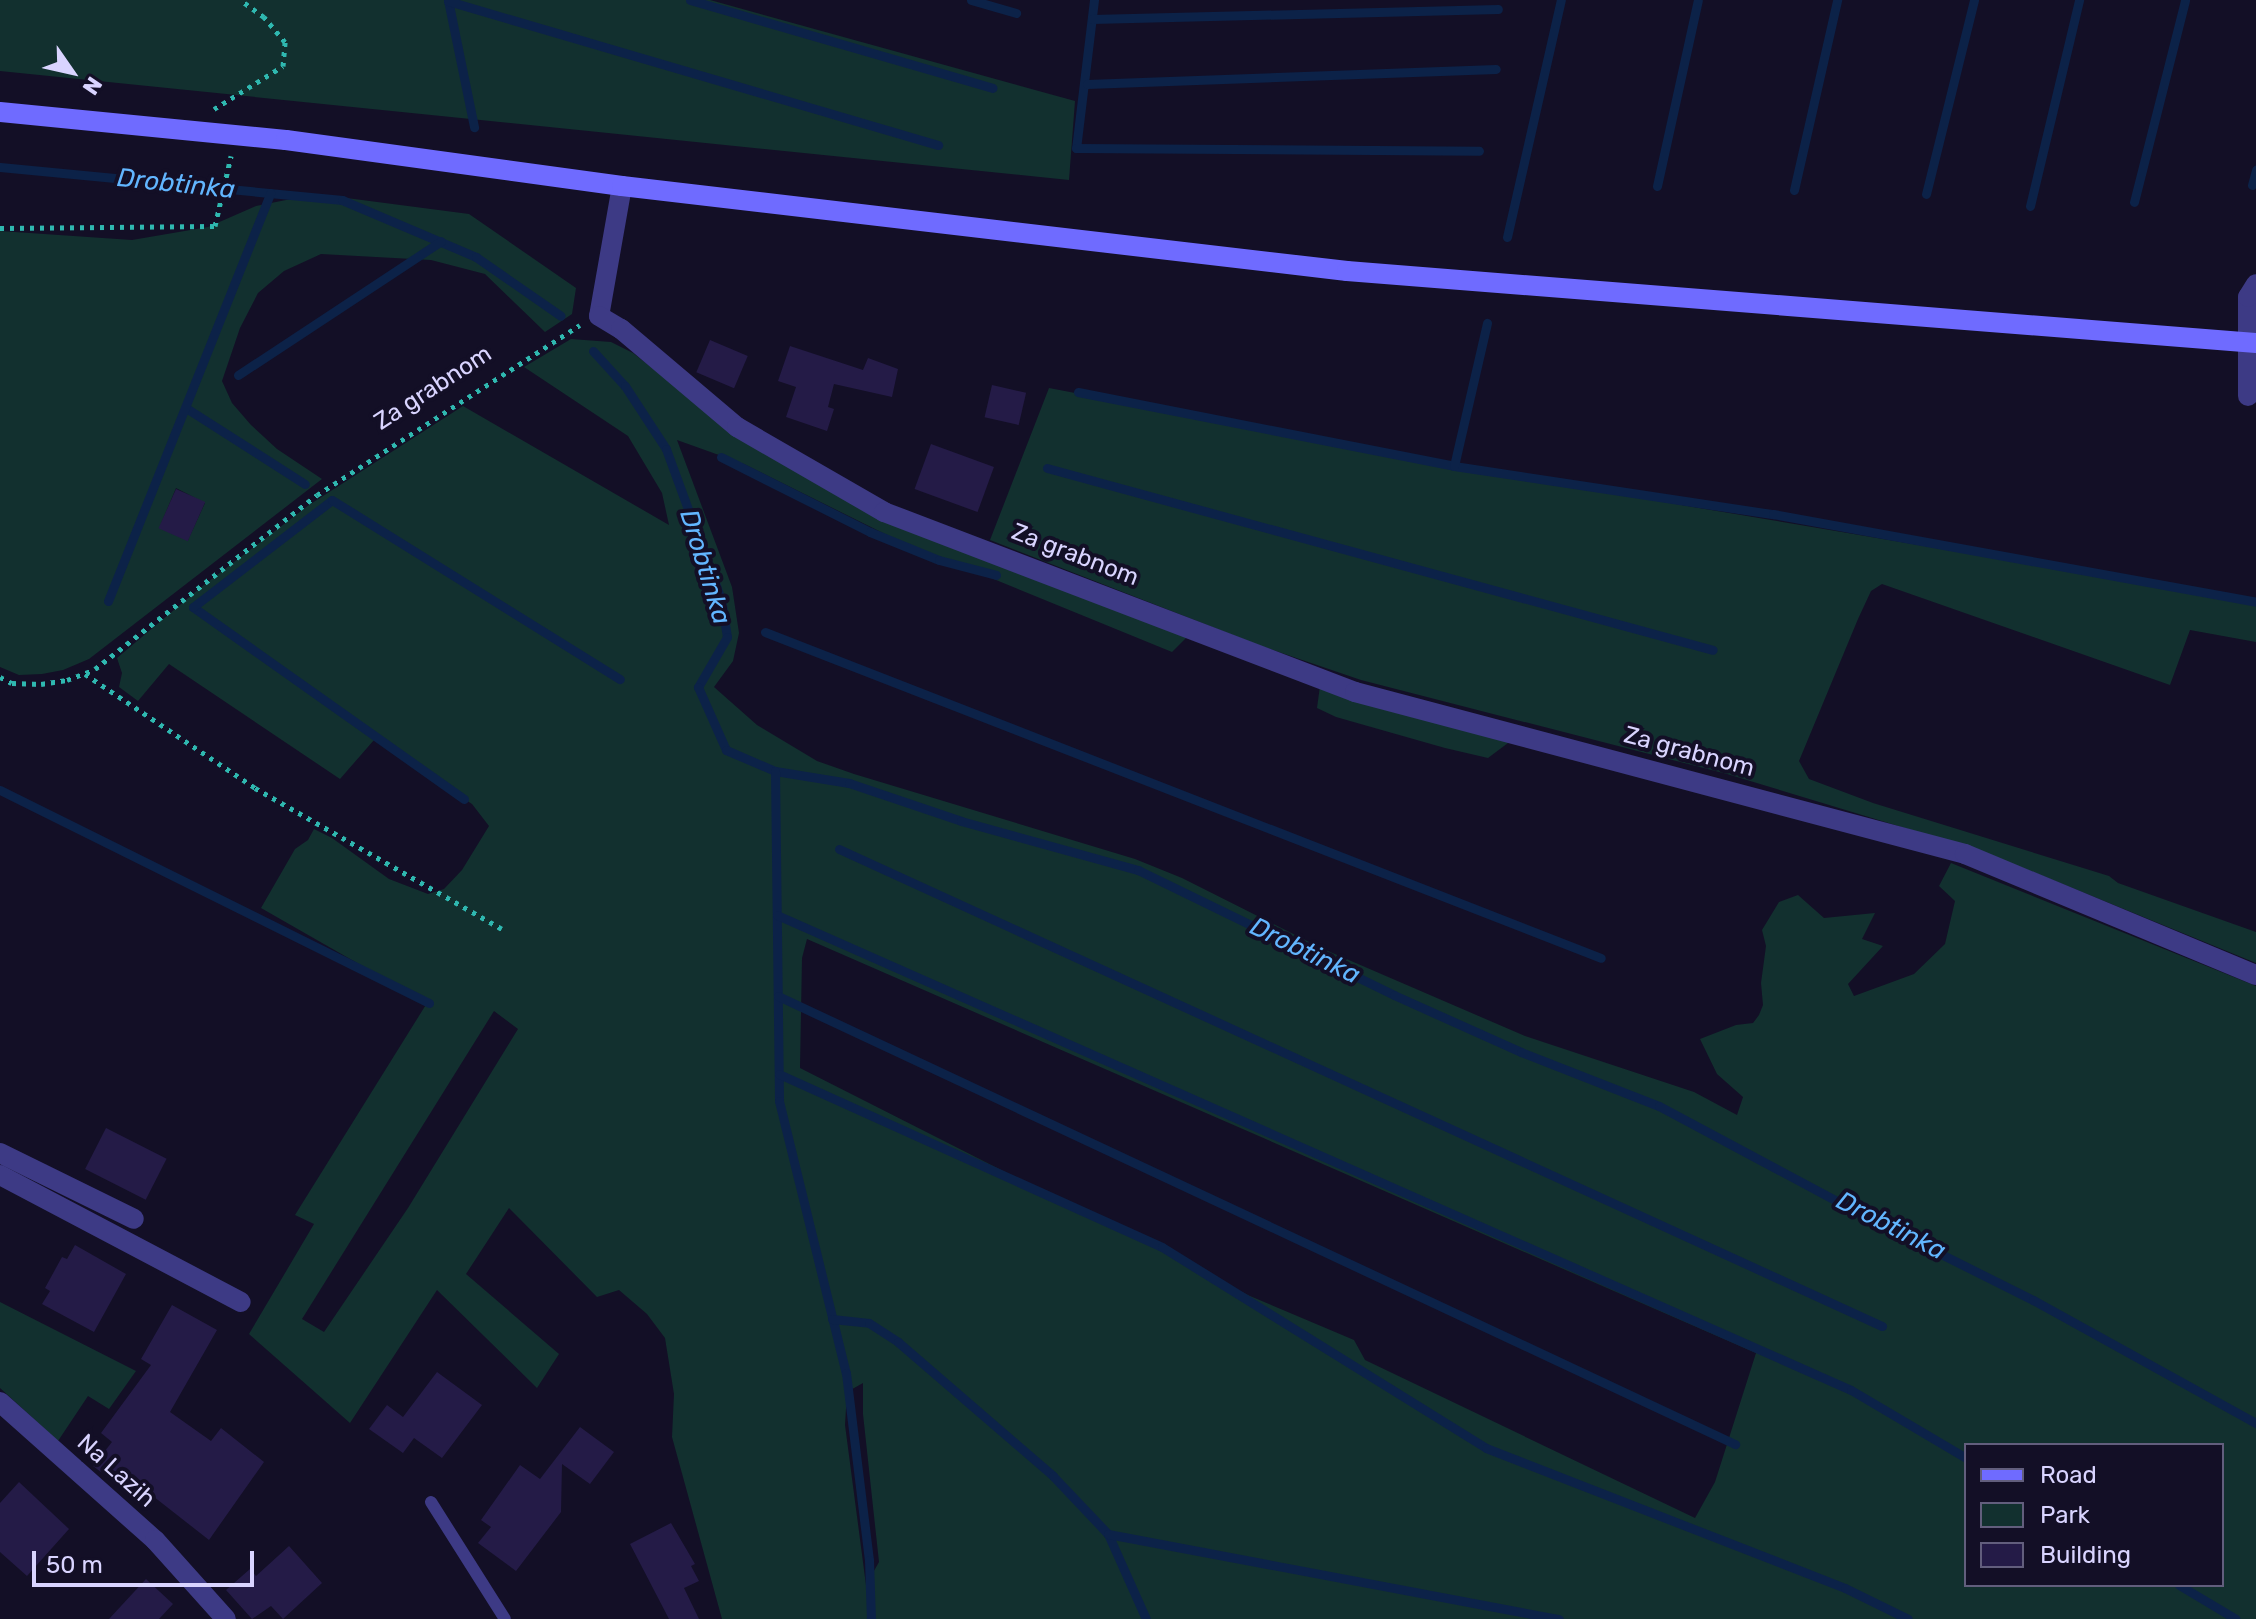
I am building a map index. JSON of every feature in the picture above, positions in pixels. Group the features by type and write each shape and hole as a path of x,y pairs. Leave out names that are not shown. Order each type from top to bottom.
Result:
{"main road":[{"path":"0,112 286,140 622,186 1347,271 2252,343"}],"street":[{"path":"599,316 622,186"},
{"path":"2248,396 2252,343 2248,297 2256,284"},
{"name":"Za grabnom","path":"599,316 621,329 737,427 884,512 1355,692 1965,854 2256,975"},
{"path":"0,1153 134,1219"},
{"path":"0,1175 241,1302"},
{"name":"Na Lazih","path":"0,1402 155,1540 226,1619"}],"lane":[{"path":"431,1502 505,1619"}],"path":[{"path":"181,130 283,66 285,42 264,17 241,0"},
{"path":"0,228 215,226 227,177"},
{"name":"Za grabnom","path":"0,677 12,683 41,684 95,669 317,495 563,334 599,316"},
{"path":"84,673 255,788 502,929"}],"green space":[{"path":"0,0 710,0 1075,101 1069,180 0,71"},
{"path":"316,194 469,214 576,288 572,314 545,332 485,274 431,260 321,254 284,271 258,293 240,328 222,381 232,403 251,425 277,449 322,479 89,659 63,670 42,674 19,675 0,667 0,231 132,240 208,227 256,206","holes":["176,488 205,503 188,540 160,526"]},
{"path":"571,339 611,342 633,353 738,435 844,498 1188,636 1172,652 891,537 744,464 677,440 732,587 739,633 733,661 714,687 757,725 817,761 1135,859 1182,878 1321,948 1525,1036 1694,1092 1737,1115 1743,1097 1717,1074 1700,1039 1736,1025 1753,1023 1759,1015 1763,1005 1761,983 1766,946 1762,930 1779,902 1798,895 1824,918 1875,913 1862,939 1883,946 1848,984 1854,996 1914,974 1945,944 1955,901 1939,886 1951,863 2256,986 2256,1619 722,1619 672,1437 674,1394 665,1338 647,1314 619,1290 597,1297 509,1208 466,1274 559,1354 537,1388 437,1290 350,1423 249,1334 314,1224 295,1215 427,1003 261,908 295,849 308,840 314,829 332,838 389,879 428,894 444,889 462,870 489,826 472,804 374,740 340,779 169,664 138,701 119,687 122,673 117,658 200,588 309,505 463,406 669,525 662,493 628,436 524,367","holes":["807,939 1756,1353 1715,1482 1695,1518 1365,1360 1354,1340 1250,1296 800,1068 802,958","494,1011 518,1029 408,1208 324,1332 302,1319","863,1383 863,1414 879,1562 866,1585 845,1425 847,1392"]},
{"path":"1049,388 1498,474 2256,602 2256,642 2190,630 2170,685 1882,584 1871,591 1799,761 1809,779 1873,803 2109,876 2118,883 2256,932 2256,963 1984,852 1727,774 1361,680 1261,646 990,540"},
{"path":"1320,686 1516,737 1488,758 1445,748 1336,717 1317,708"},
{"path":"0,1302 136,1371 109,1409 88,1396 58,1441 0,1388"}],"building":[{"path":"710,340 748,356 734,388 696,372"},
{"path":"790,346 863,370 868,358 898,369 892,397 834,384 828,407 834,409 827,431 786,417 796,387 778,381"},
{"path":"992,385 1026,393 1019,425 985,417"},
{"path":"931,444 994,467 978,512 915,489"},
{"path":"176,489 205,502 188,541 159,528"},
{"path":"106,1128 167,1159 146,1200 85,1169"},
{"path":"75,1245 126,1274 94,1332 42,1304 50,1291 45,1288 62,1257 67,1259"},
{"path":"172,1305 217,1330 170,1412 211,1441 221,1428 264,1462 209,1540 135,1482 127,1492 93,1466 112,1442 101,1433 151,1365 141,1359"},
{"path":"437,1372 482,1405 442,1458 414,1438 403,1453 369,1429 387,1405 403,1417"},
{"path":"580,1427 614,1452 590,1484 562,1464 561,1512 516,1571 478,1543 491,1527 481,1520 520,1465 540,1479"},
{"path":"19,1482 69,1529 27,1576 0,1552 0,1503"},
{"path":"671,1523 695,1564 691,1566 699,1581 684,1588 699,1619 669,1619 630,1544"},
{"path":"289,1546 322,1583 283,1619 271,1606 252,1619 226,1590 250,1569 256,1576"},
{"path":"146,1579 173,1604 159,1619 109,1619"}],"waterway":[{"path":"448,0 474,127"},
{"path":"690,0 992,88"},
{"path":"971,0 1016,13"},
{"path":"1094,0 1076,148 1479,151"},
{"path":"1507,237 1561,0"},
{"path":"1657,186 1698,0"},
{"path":"1794,190 1837,0"},
{"path":"1926,194 1974,0"},
{"path":"2030,206 2079,0"},
{"path":"2134,202 2185,0"},
{"path":"448,1 938,145"},
{"path":"1092,19 1498,9"},
{"path":"1087,84 1496,69"},
{"name":"Drobtinka","path":"0,167 342,200 476,257 561,316"},
{"path":"2252,185 2256,170"},
{"path":"108,601 270,193"},
{"path":"238,375 441,241"},
{"path":"1454,466 1487,323"},
{"name":"Drobtinka","path":"593,351 625,386 666,449 721,599 727,637 698,687 726,750 775,771 849,783 961,821 1138,870 1394,995 1521,1052 1659,1106 1867,1217 2033,1300 2256,1423"},
{"path":"1078,392 1454,466 1773,514 2256,602"},
{"path":"186,408 305,484"},
{"path":"721,457 870,532 939,560 996,575"},
{"path":"1047,468 1713,650"},
{"path":"464,799 193,607 332,500 620,679"},
{"path":"765,632 1601,958"},
{"path":"775,771 779,1101 846,1373 869,1560 871,1619"},
{"path":"0,790 429,1003"},
{"path":"839,849 1882,1326"},
{"path":"777,915 1851,1390 1964,1457"},
{"path":"778,996 1735,1444"},
{"path":"779,1074 1162,1247 1486,1448 1845,1588 1908,1619"},
{"path":"832,1319 869,1323 898,1342 1053,1476 1108,1534 1146,1619"},
{"path":"1108,1534 1559,1619"},
{"path":"2182,1587 2236,1619"}]}
